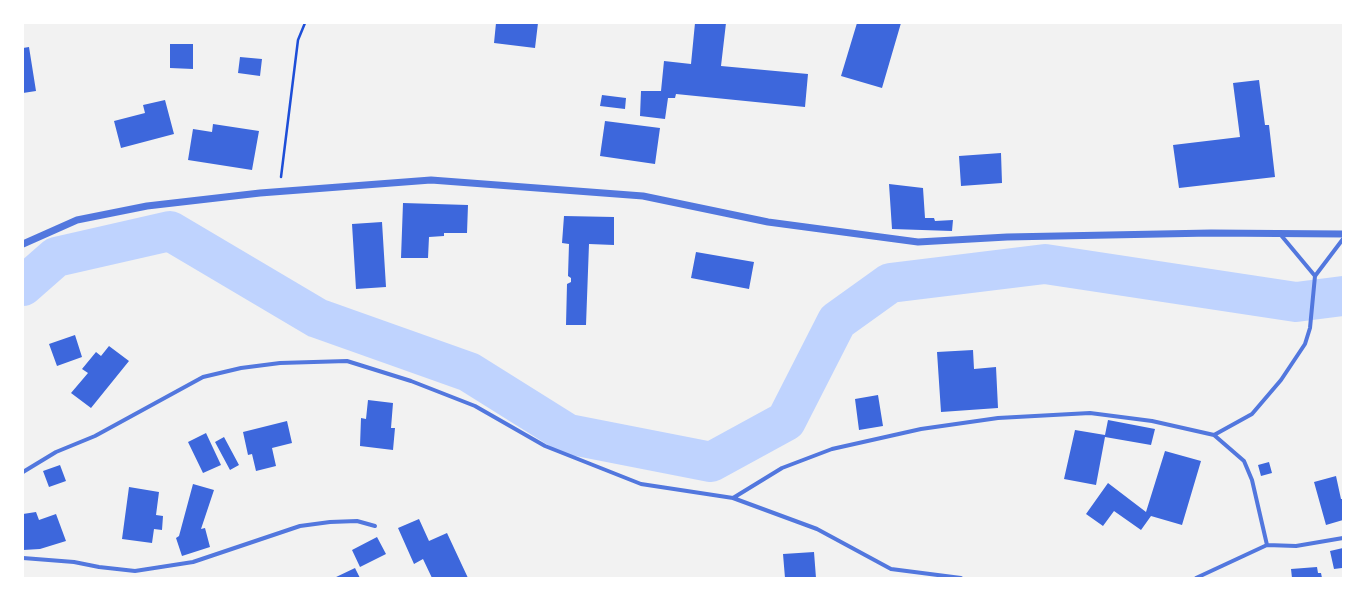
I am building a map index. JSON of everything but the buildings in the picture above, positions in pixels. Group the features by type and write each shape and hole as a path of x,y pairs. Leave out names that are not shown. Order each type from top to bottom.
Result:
{"street":[{"path":"23,244 77,220 139,207 280,191 431,180 541,187 643,196 768,222 918,242 1007,237 1211,233 1343,234"},
{"path":"1280,234 1315,276"},
{"path":"1214,435 1252,414 1281,380 1305,344 1310,328 1315,276 1343,239"},
{"path":"23,472 56,452 95,436 203,377 241,368 280,363 347,361 411,381 475,406 545,446 642,484 733,498 817,529 891,569 961,578"},
{"path":"733,498 782,468 832,449 921,428 998,418 1090,413 1152,420 1214,435 1244,461 1252,480 1267,545"},
{"path":"23,558 74,562 99,567 135,571 193,562 300,526 330,522 357,521 375,526"},
{"path":"1196,578 1267,545 1296,546 1343,538"}],"path":[{"path":"280,191 298,40 305,23"}],"waterway":[{"path":"23,286 56,257 170,231 317,318 469,372 568,434 711,462 786,421 837,321 890,283 1045,264 1296,302 1343,296"}]}
